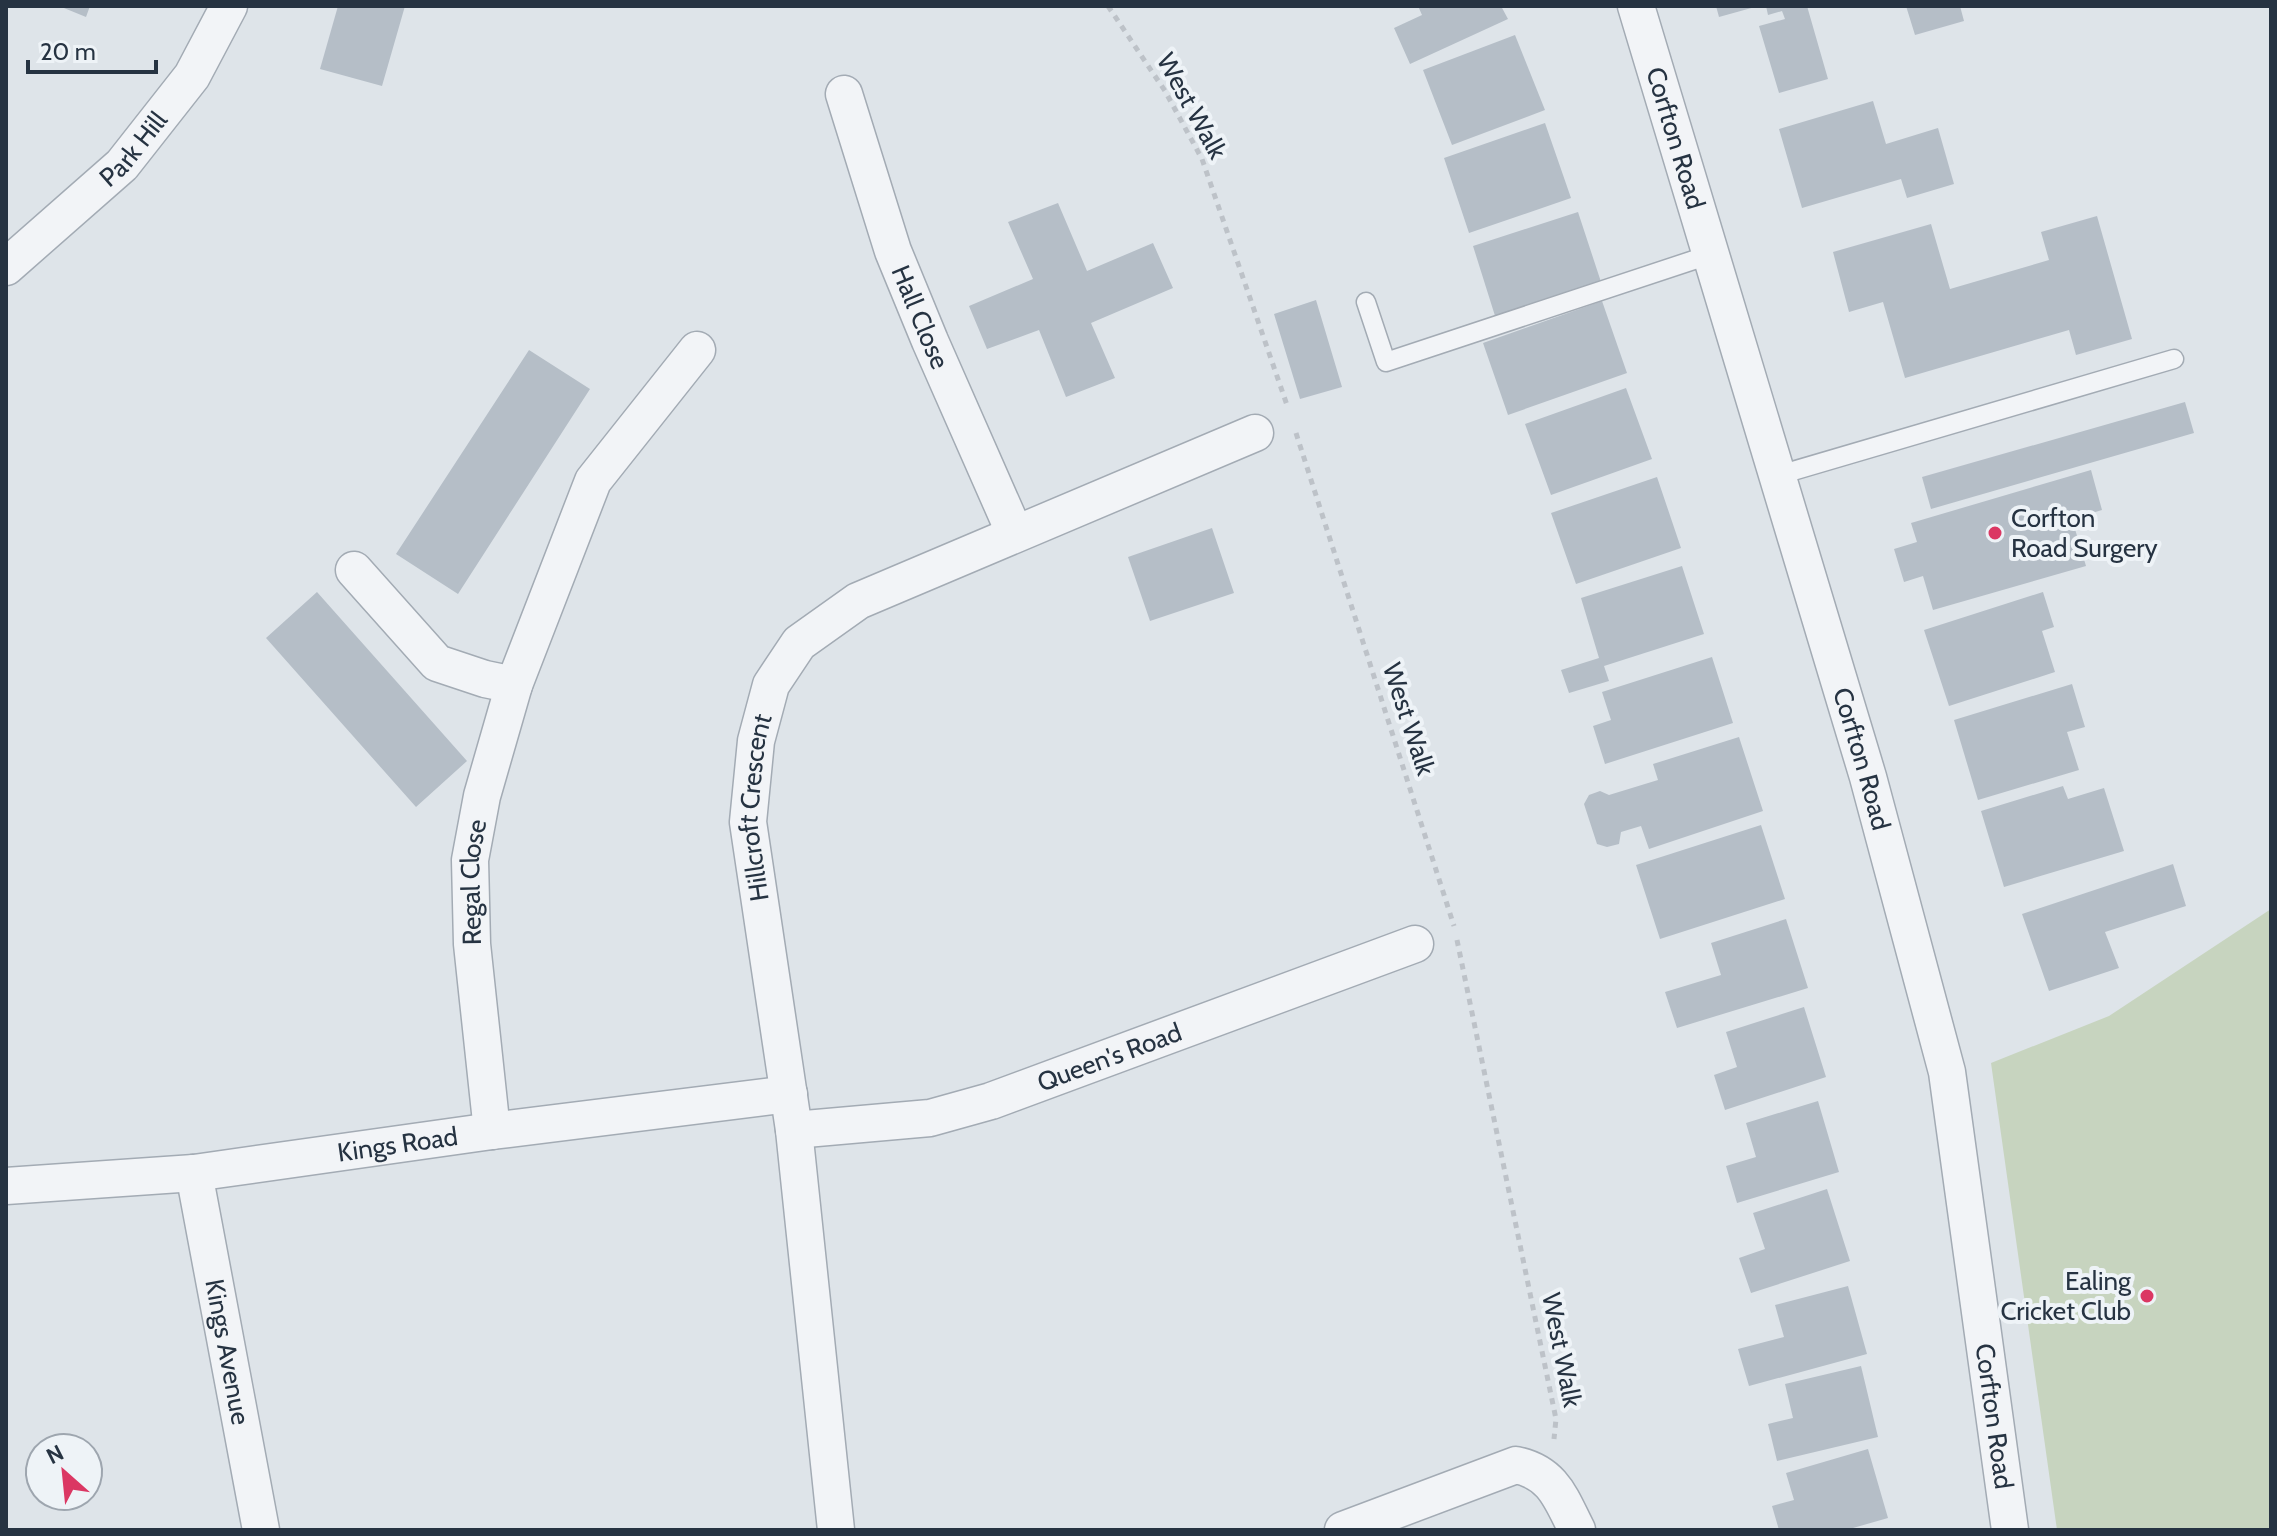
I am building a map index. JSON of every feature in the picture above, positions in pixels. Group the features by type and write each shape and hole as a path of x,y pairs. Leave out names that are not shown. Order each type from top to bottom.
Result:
{"street":[{"name":"Park Hill","path":"6,267 122,165 192,76 229,6"},
{"name":"Corfton Road","path":"1636,6 1868,777 1947,1072 2010,1530"},
{"name":"Hall Close","path":"844,94 893,251 1015,534"},
{"name":"Regal Close","path":"492,1131 472,944 470,860 482,796 514,685 593,481 697,350"},
{"name":"Hillcroft Crescent","path":"836,1530 794,1130 748,822 756,741 771,685 799,643 858,601 1255,433"},
{"path":"354,570 437,663 514,685"},
{"name":"Queen's Road","path":"794,1130 930,1118 991,1101 1415,944"},
{"name":"Kings Road","path":"6,1186 194,1173 492,1131 789,1094"},
{"name":"Kings Avenue","path":"194,1173 261,1530"},
{"path":"1343,1530 1516,1465 1533,1469 1550,1481 1577,1530"}],"lane":[{"path":"1366,302 1386,362 1712,254"},
{"path":"1779,475 2174,359"}],"path":[{"name":"West Walk","path":"1108,6 1165,91 1202,159 1291,418 1455,930 1556,1419 1550,1481"}],"green space":[{"name":"Ealing Cricket Club","path":"2271,909 2271,1530 2057,1530 1991,1063 2109,1016"}],"building":[{"path":"59,6 90,6 86,17"},
{"path":"338,6 405,6 382,86 320,69"},
{"path":"1418,6 1501,6 1508,19 1410,64 1394,28 1422,15"},
{"path":"1716,6 1754,6 1755,7 1719,17"},
{"path":"1766,6 1807,6 1828,79 1779,93 1759,26 1785,19 1782,11 1768,15"},
{"path":"1906,6 1960,6 1964,21 1915,35"},
{"path":"1515,35 1545,110 1452,145 1423,70"},
{"path":"1873,101 1886,144 1938,128 1954,184 1907,198 1901,179 1802,208 1779,129"},
{"path":"1545,123 1571,198 1469,233 1444,158"},
{"path":"1058,203 1087,271 1153,243 1173,288 1091,323 1115,378 1066,397 1039,330 987,349 969,306 1033,279 1008,222"},
{"path":"1578,212 1602,285 1496,319 1473,246"},
{"path":"2097,216 2132,339 2076,355 2069,330 1905,378 1883,302 1849,312 1833,252 1931,224 1950,289 2049,260 2041,232"},
{"path":"1316,300 1342,387 1300,399 1274,314"},
{"path":"1602,301 1627,373 1508,415 1483,343"},
{"path":"529,350 590,389 458,594 396,554"},
{"path":"1626,388 1652,459 1551,495 1525,424"},
{"path":"2185,402 2194,433 1931,509 1922,477"},
{"name":"Corfton Road Surgery","path":"2091,470 2102,510 2072,519 2086,566 1933,610 1923,576 1904,582 1894,549 1917,542 1911,523"},
{"path":"1657,477 1681,548 1576,584 1551,513"},
{"path":"1212,528 1234,593 1150,621 1128,557"},
{"path":"1682,566 1704,634 1604,666 1609,681 1569,693 1561,670 1599,658 1581,598"},
{"path":"317,592 467,761 416,807 266,638"},
{"path":"2043,592 2054,627 2042,631 2055,672 1949,706 1924,630"},
{"path":"1712,657 1733,723 1605,764 1593,726 1611,720 1602,692"},
{"path":"2072,684 2085,727 2067,732 2079,770 1978,800 1954,720"},
{"path":"1739,737 1763,811 1649,849 1641,826 1621,832 1619,844 1607,847 1597,844 1584,804 1589,795 1600,791 1609,795 1658,780 1653,764"},
{"path":"2063,786 2068,799 2104,788 2124,851 2004,887 1981,811"},
{"path":"1761,825 1785,899 1660,939 1636,865"},
{"path":"2173,864 2186,906 2105,932 2119,968 2049,991 2022,914"},
{"path":"1786,919 1808,988 1677,1028 1665,992 1721,975 1711,943"},
{"path":"1804,1007 1826,1077 1725,1110 1714,1075 1737,1067 1726,1032"},
{"path":"1818,1101 1839,1172 1737,1203 1726,1166 1756,1157 1746,1123"},
{"path":"1827,1189 1850,1261 1751,1293 1739,1258 1765,1249 1753,1213"},
{"path":"1848,1286 1867,1354 1749,1386 1738,1349 1784,1337 1775,1305"},
{"path":"1861,1366 1878,1437 1777,1461 1768,1424 1793,1418 1785,1384"},
{"path":"1868,1449 1888,1518 1846,1530 1779,1530 1772,1506 1794,1500 1786,1473"}],"place":[{"name":"Corfton Road Surgery","path":"1995,533"},
{"name":"Ealing Cricket Club","path":"2147,1296"}]}
